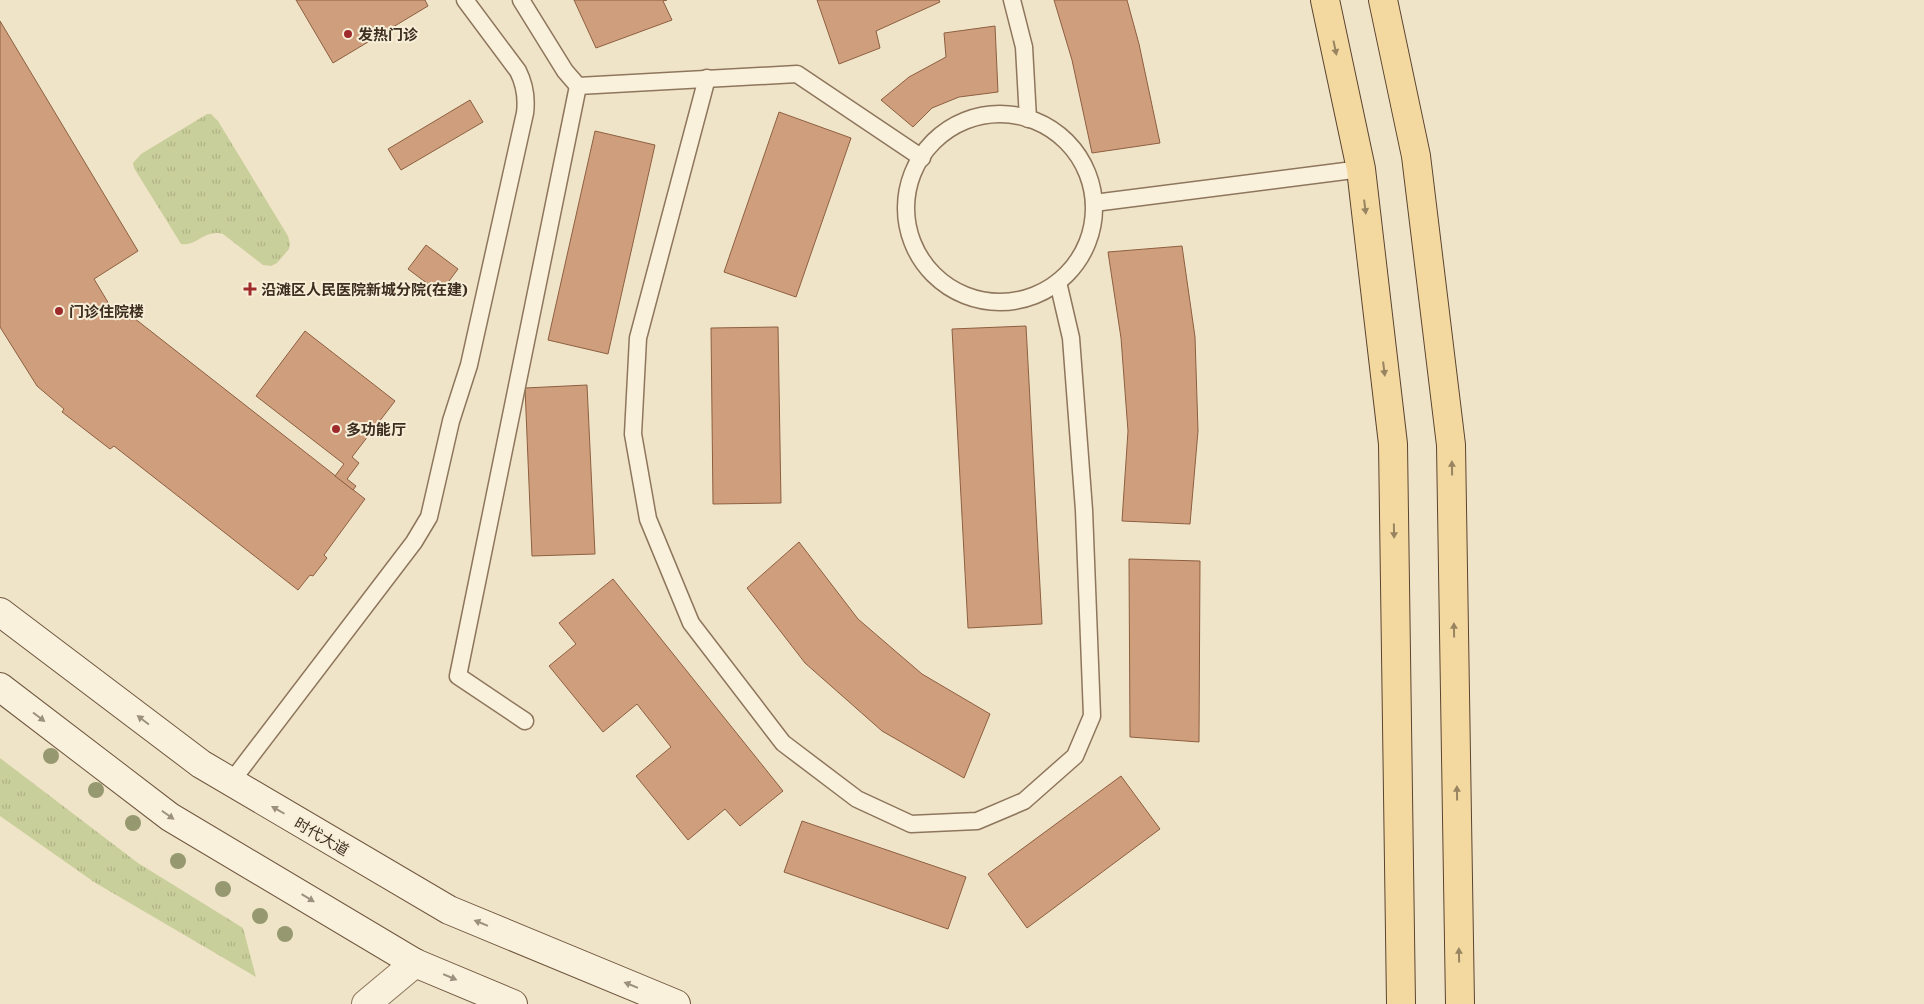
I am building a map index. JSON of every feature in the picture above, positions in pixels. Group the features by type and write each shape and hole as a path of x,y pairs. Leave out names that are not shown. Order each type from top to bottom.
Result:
{"main road":[{"path":"1324,0 1361,169 1393,444 1402,1004"},
{"path":"1383,0 1416,156 1451,445 1460,1004"},
{"name":"时代大道","path":"0,612 201,764 449,910 676,1004"},
{"path":"0,687 170,817 416,963 513,1004"},
{"path":"366,1004 416,963"}],"lane":[{"path":"230,782 414,542 430,517 451,421 469,365 525,113 526,100 523,80 518,71 466,0"},
{"path":"521,0 566,71 578,86"},
{"path":"1012,0 1024,47 1028,119"},
{"path":"578,86 797,74 922,158"},
{"path":"707,78 638,338 633,434 648,519 691,623 783,744 857,799 911,824 977,821 1024,801 1075,756 1092,716 1084,510 1074,376 1071,338 1058,282"},
{"path":"524,721 458,676 578,86"},
{"path":"1006,114 1028,119 1049,128 1066,142 1080,160 1090,181 1094,203 1093,226 1086,247 1074,266 1058,282 1039,295 1018,301 995,302 972,298 952,289 934,275 920,257 911,236 907,214 908,192 915,170 922,158 942,134 962,122 983,116 1006,114"},
{"path":"1094,203 1361,169"}],"green space":[{"path":"207,114 211,114 218,121 288,236 289,249 277,263 271,266 263,265 223,234 211,234 192,243 181,244 134,168 133,163 141,154"},
{"path":"0,758 138,863 243,928 256,977 94,882 0,816"}],"building":[{"name":"发热门诊","path":"296,0 425,0 428,6 333,63"},
{"path":"574,0 667,0 663,1 672,20 596,48"},
{"path":"817,0 939,0 940,2 876,31 880,48 839,64"},
{"path":"1054,0 1127,0 1139,44 1160,143 1092,153 1072,60"},
{"name":"门诊住院楼","path":"0,21 138,251 94,279 109,304 131,320 134,318 365,499 324,555 327,558 313,576 310,575 298,590 114,446 110,449 62,412 64,409 37,386 0,327"},
{"path":"995,26 998,92 959,97 932,108 913,127 881,100 909,77 946,57 944,33"},
{"path":"470,100 483,122 401,170 388,149"},
{"path":"779,112 851,138 796,297 724,272"},
{"path":"595,131 655,145 608,354 548,340"},
{"path":"426,245 458,269 440,293 408,269"},
{"path":"1182,246 1195,337 1198,431 1190,524 1122,521 1128,431 1121,338 1108,252"},
{"path":"1026,326 1042,624 968,628 952,329"},
{"path":"778,327 781,503 713,504 711,328"},
{"name":"多功能厅","path":"305,331 395,401 352,457 359,463 347,479 356,486 353,490 335,476 344,464 256,396"},
{"path":"587,385 595,554 532,556 525,388"},
{"path":"799,542 858,619 922,674 990,714 964,778 882,731 805,663 747,588"},
{"path":"1129,559 1200,561 1199,742 1130,737"},
{"path":"613,579 783,791 740,826 725,809 688,840 636,776 671,747 637,704 603,732 549,666 576,644 559,623"},
{"path":"1121,776 1160,829 1027,928 988,874"},
{"path":"802,821 966,877 948,929 784,872"}],"place":[{"name":"发热门诊","path":"348,34"},
{"name":"沿滩区人民医院新城分院(在建)","path":"250,289"},
{"name":"门诊住院楼","path":"59,311"},
{"name":"多功能厅","path":"336,429"}]}
